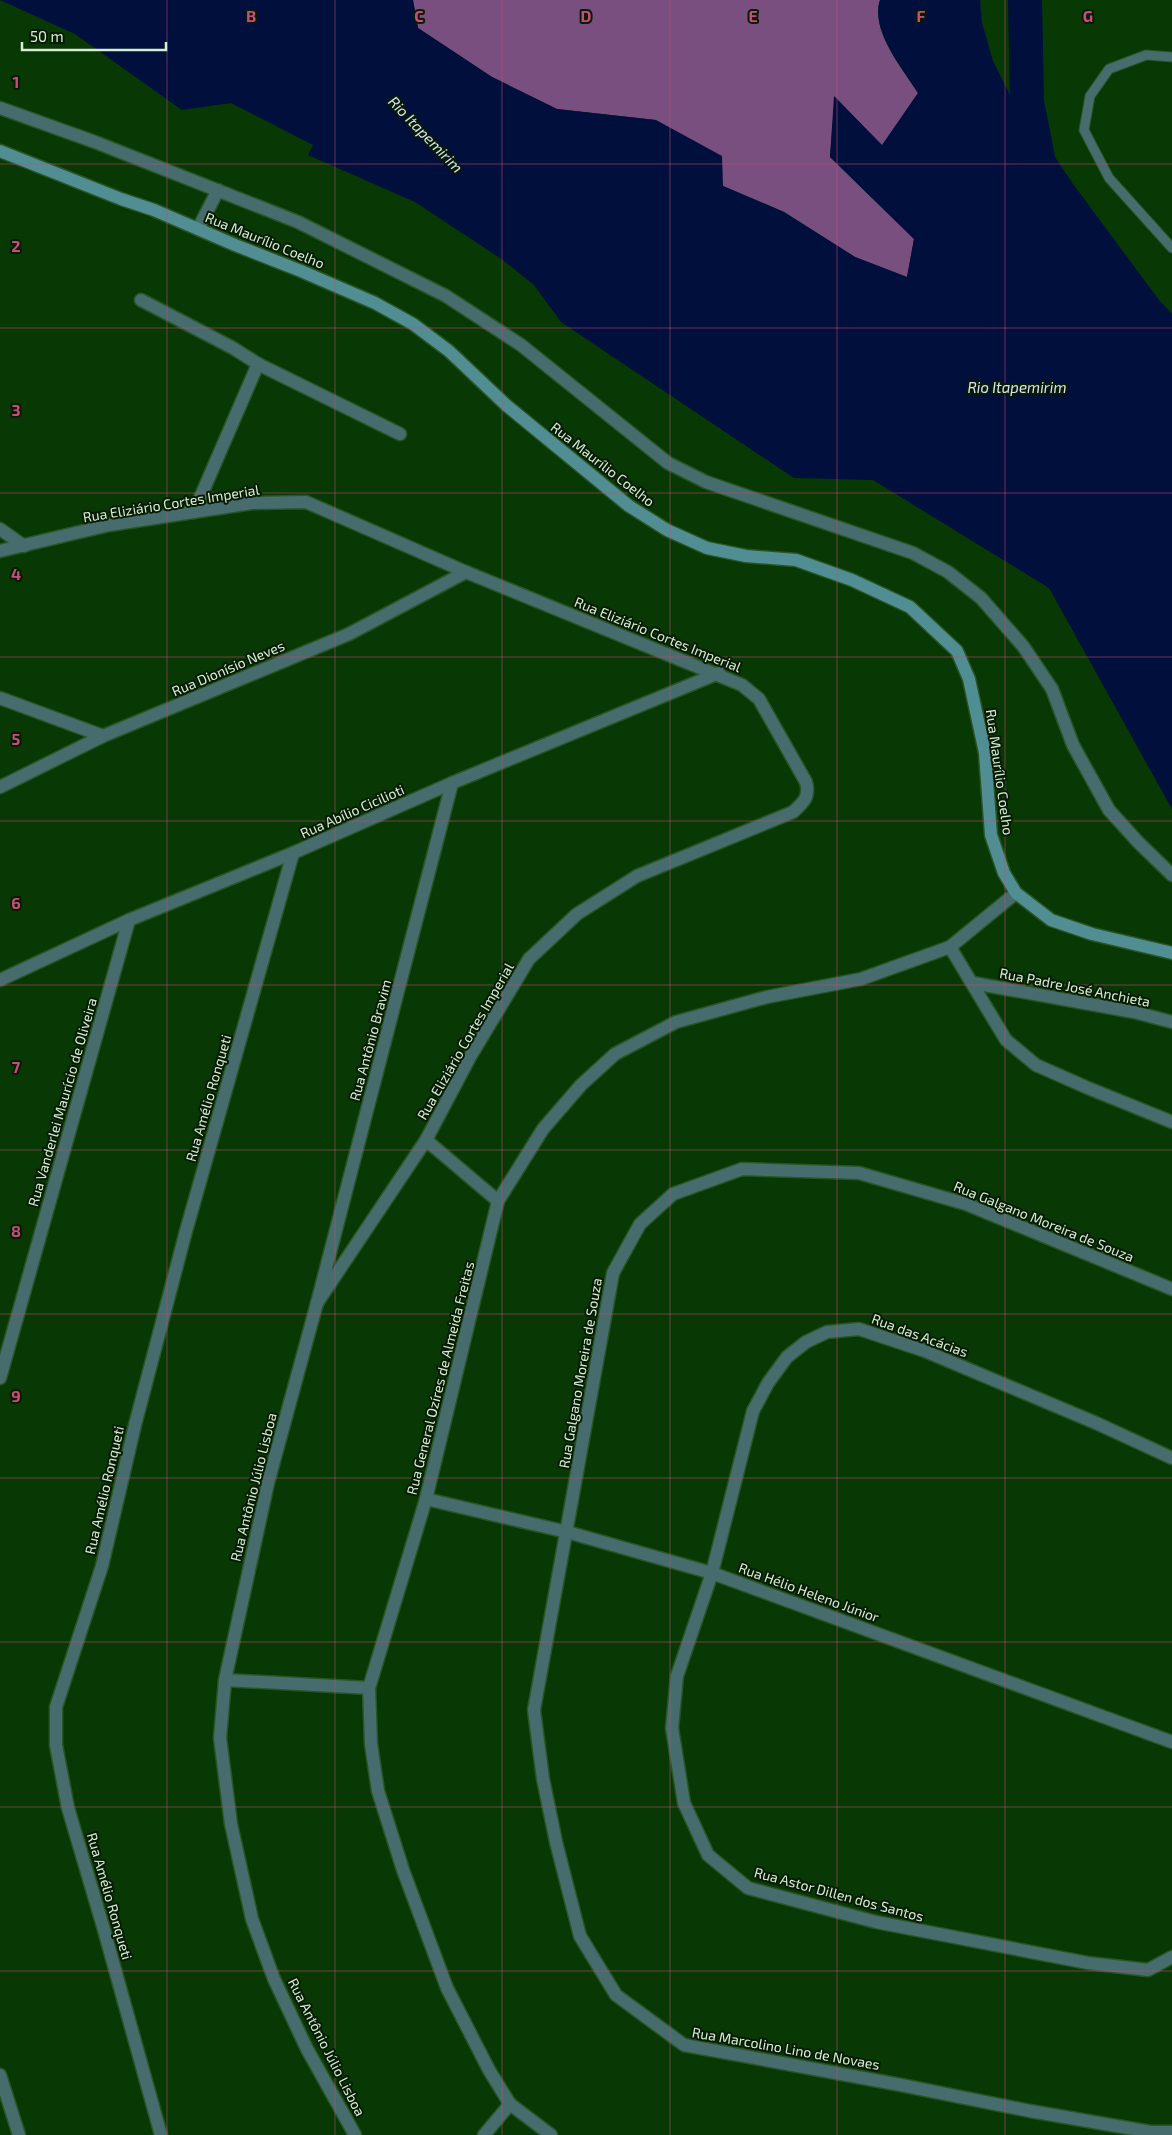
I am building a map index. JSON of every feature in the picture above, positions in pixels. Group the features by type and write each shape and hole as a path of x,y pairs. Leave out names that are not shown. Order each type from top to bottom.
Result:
{"main road":[{"name":"Rua Maurílio Coelho","path":"0,151 121,199 154,210 375,303 413,324 449,351 506,405 629,506 667,530 707,548 746,556 796,560 852,580 910,607 957,651 969,679 985,753 991,835 1004,872 1016,893 1050,920 1092,934 1172,953"}],"street":[{"path":"0,108 298,222 446,296 521,345 668,463 706,482 913,553 948,572 981,598 1022,646 1052,689 1073,745 1109,810 1172,875"},
{"path":"198,229 218,190"},
{"path":"142,300 233,348 258,364 400,434"},
{"path":"194,512 258,364"},
{"name":"Rua Eliziário Cortes Imperial","path":"0,551 109,525 252,503 306,502 466,572 742,684 759,699 806,782 809,793 805,802 793,812 637,876 577,914 530,959 470,1057 426,1140 317,1303"},
{"path":"0,529 24,546"},
{"name":"Rua Dionísio Neves","path":"0,787 103,736 349,634 466,572"},
{"name":"Rua Abílio Cicilioti","path":"0,980 129,920 293,853 452,783 719,674"},
{"path":"0,698 103,736"},
{"name":"Rua Antônio Bravim","path":"317,1303 452,783"},
{"name":"Rua Amélio Ronqueti","path":"161,2135 68,1808 56,1745 56,1707 102,1566 134,1425 186,1231 293,853"},
{"name":"Rua General Ozíres de Almeida Freitas","path":"551,2135 510,2104 489,2070 447,1988 403,1870 378,1791 372,1744 369,1688 426,1499 498,1201 543,1129 581,1085 615,1054 676,1022 767,996 861,979 950,947 1016,893"},
{"name":"Rua Vanderlei Maurício de Oliveira","path":"0,1378 129,920"},
{"path":"950,947 1006,1040 1036,1065 1172,1122"},
{"name":"Rua Padre José Anchieta","path":"973,983 1134,1012 1172,1022"},
{"path":"426,1140 498,1201"},
{"name":"Rua Galgano Moreira de Souza","path":"567,1532 613,1273 640,1224 673,1194 742,1170 859,1173 966,1204 1172,1289"},
{"name":"Rua Antônio Júlio Lisboa","path":"317,1303 268,1483 225,1680 220,1738 231,1824 252,1919 274,1979 299,2031 355,2135"},
{"name":"Rua das Acácias","path":"712,1573 753,1411 768,1383 787,1357 806,1342 828,1332 859,1329 925,1351 1096,1423 1172,1458"},
{"name":"Rua Hélio Heleno Júnior","path":"426,1499 567,1532 712,1573 1172,1742"},
{"name":"Rua Marcolino Lino de Novaes","path":"567,1532 534,1710 543,1779 556,1842 580,1936 616,1995 684,2045 1058,2116 1150,2132 1172,2132"},
{"name":"Rua Astor Dillen dos Santos","path":"712,1573 676,1676 672,1728 684,1803 708,1856 748,1888 876,1922 1088,1963 1148,1970 1172,1958"},
{"path":"225,1680 369,1688"},
{"path":"0,2075 20,2135"},
{"path":"484,2135 510,2104"}],"lane":[{"path":"1172,57 1146,55 1109,69 1090,96 1084,130 1109,178 1172,248"}],"shaded area":[{"path":"413,0 880,0 878,12 884,37 918,93 882,146 835,97 830,157 914,239 907,277 855,257 784,212 723,186 656,120 557,109 492,77 418,28"}],"water":[{"name":"Rio Itapemirim","path":"0,0 413,0 418,28 492,77 557,109 656,120 722,156 723,186 784,212 855,257 907,277 914,239 830,157 834,96 882,145 918,93 897,61 884,36 878,12 880,0 980,0 982,23 993,61 1010,95 1036,129 1073,184 1159,300 1172,314 1172,809 1049,588 873,480 794,478 561,322 534,285 503,260 415,202 308,155 313,145 231,103 182,110 75,34"}],"waterway":[{"name":"Rio Itapemirim","path":"1025,0 1027,102 1040,168"}]}
